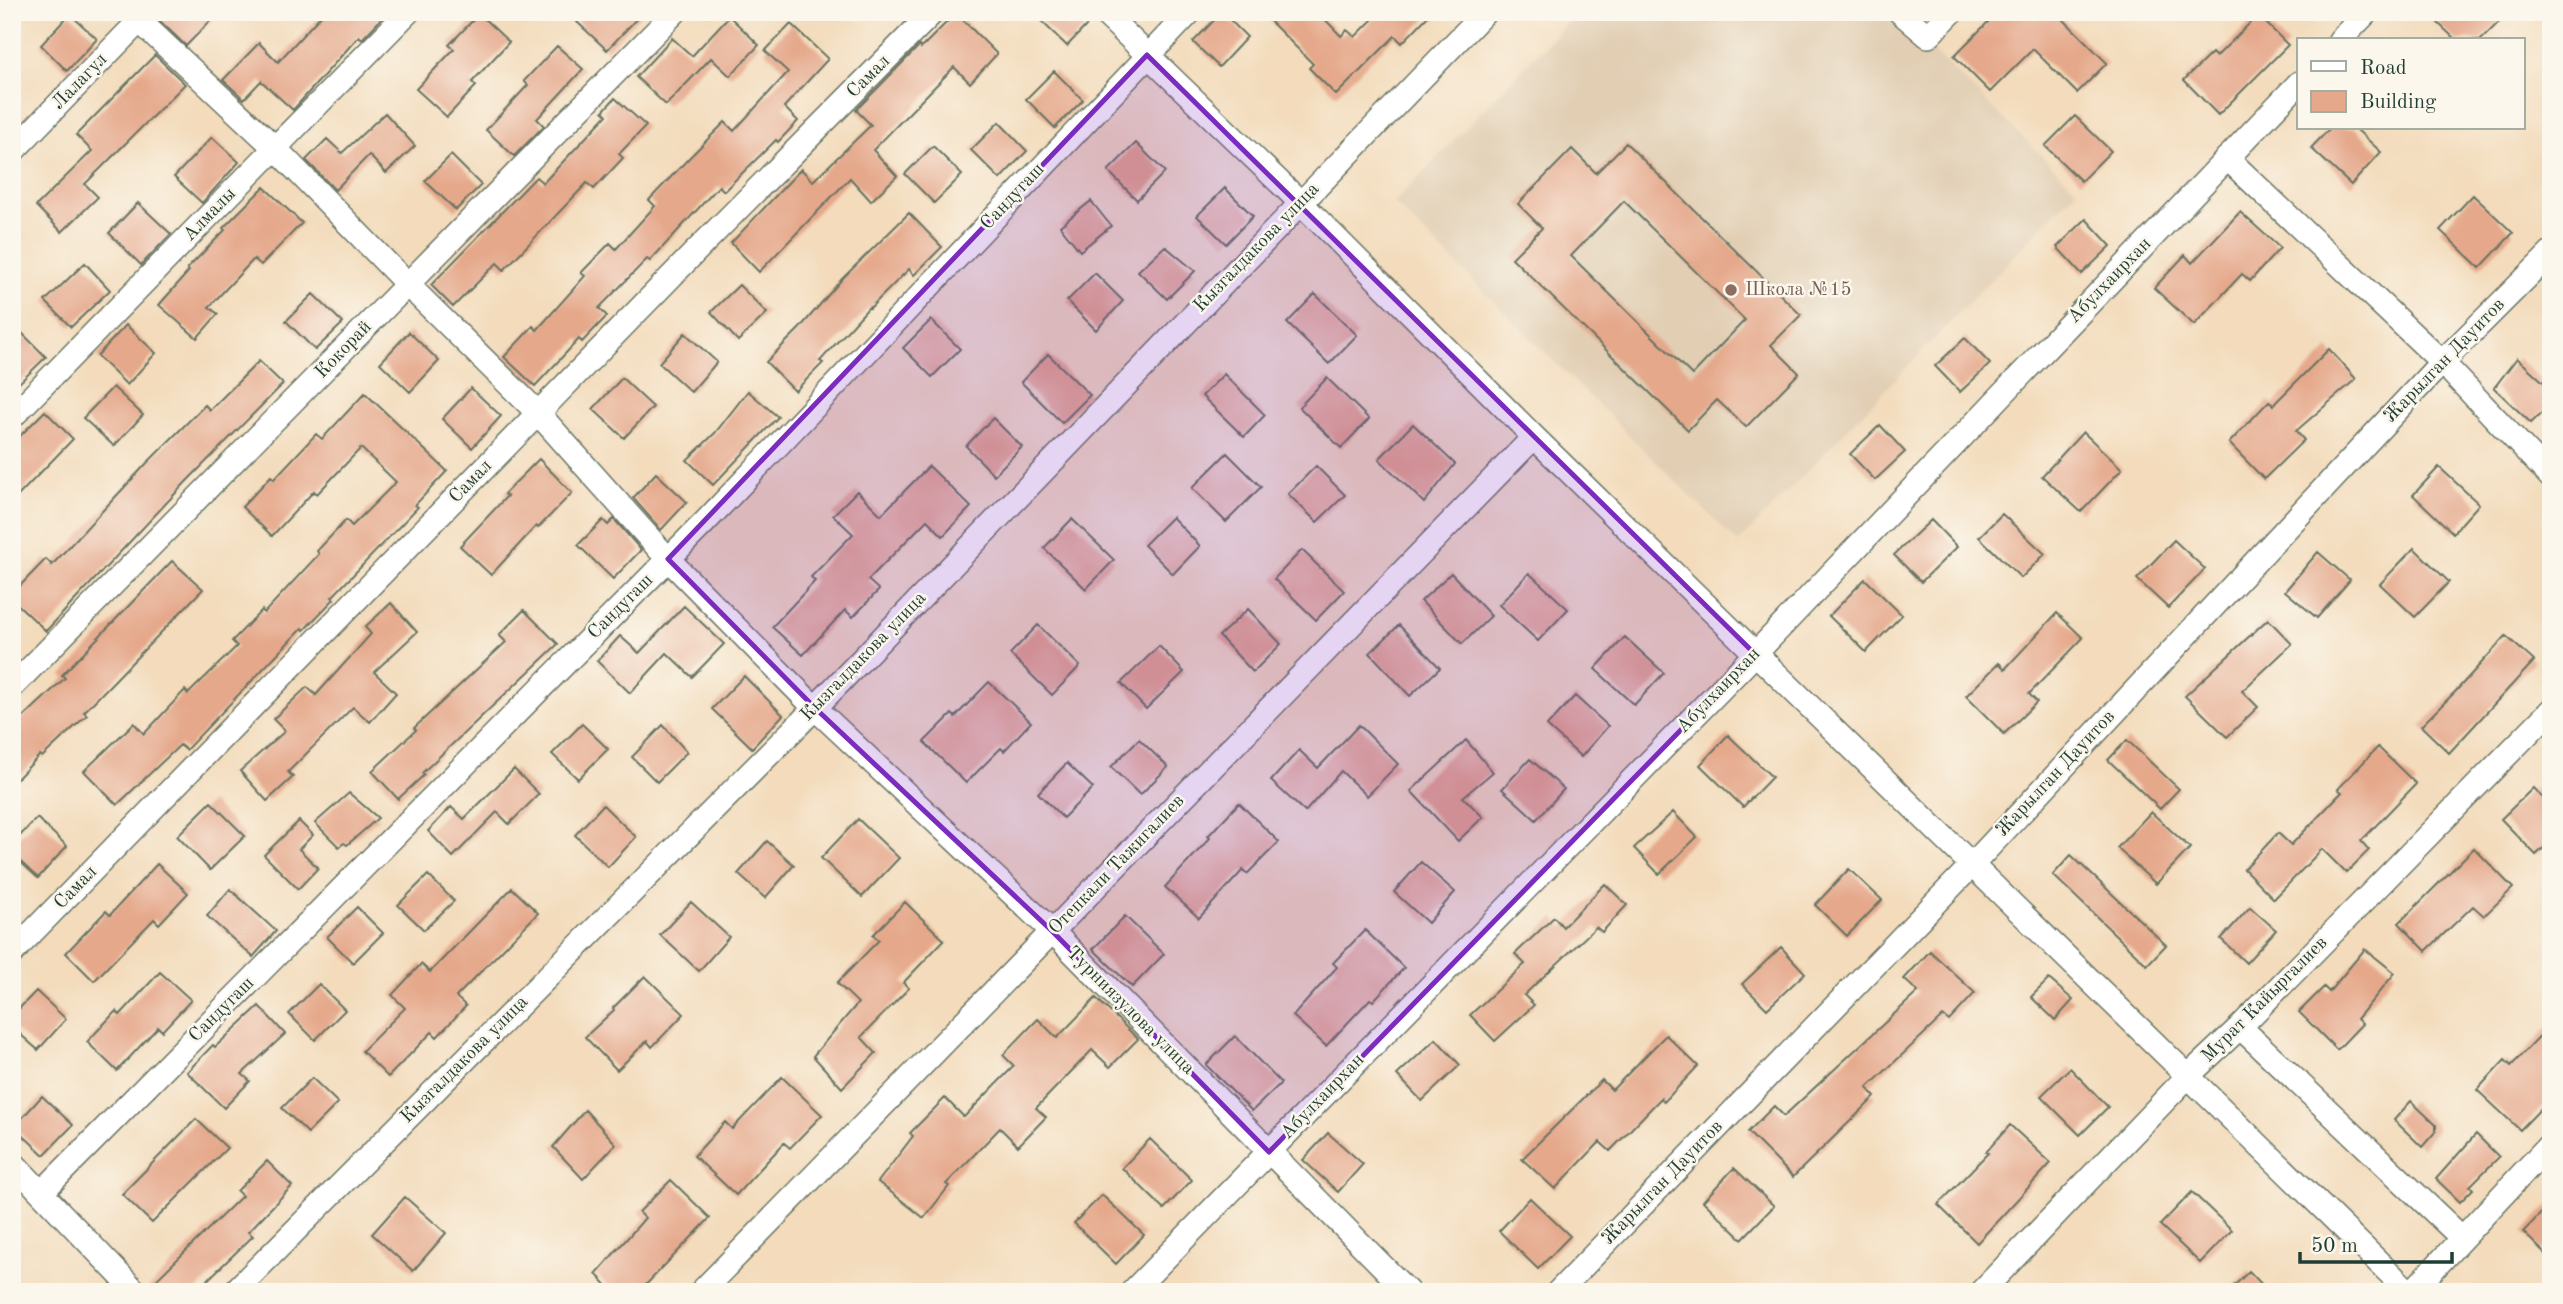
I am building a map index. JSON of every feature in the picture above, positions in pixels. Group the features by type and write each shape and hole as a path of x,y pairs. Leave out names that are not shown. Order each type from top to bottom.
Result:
{"street":[{"name":"Алмалы","path":"12,417 408,12"},
{"name":"Кокорай","path":"12,687 675,12"},
{"name":"Самал","path":"12,953 933,12"},
{"path":"1103,12 1301,203 1534,438 2410,1292 2551,1143"},
{"name":"Сандугаш","path":"42,1192 705,522 1190,12"},
{"name":"Кызгалдакова улица","path":"234,1292 815,708 1485,12"},
{"path":"1900,12 1928,36 1952,12"},
{"path":"2342,38 2367,12"},
{"name":"Турниязулова улица","path":"139,15 538,413 668,559 815,708 1052,931 1408,1292"},
{"name":"Лалагул","path":"12,152 139,15"},
{"name":"Абулхаирхан","path":"1132,1292 1755,654 2297,85"},
{"path":"2227,158 2442,362 2551,477"},
{"name":"Жарылган Дауитов","path":"1558,1292 1972,865 2442,362 2551,253"},
{"name":"Отепкали Тажигалиев","path":"701,1292 1534,438"},
{"name":"Мурат Кайыргалиев","path":"1981,1292 2188,1076 2240,1027 2551,710"},
{"path":"2240,1027 2462,1238"},
{"path":"12,1163 136,1292"}],"highlighted area":[{"path":"1147,55 1755,654 1269,1152 1052,931 815,708 668,559"}],"shaded area":[{"name":"Школа №15","path":"1577,12 1893,12 2077,190 1738,543 1394,203"}],"building":[{"path":"167,12 219,12 186,46 159,20"},
{"path":"324,12 388,12 362,39 359,36 293,110 261,81 244,99 223,80 259,43 278,62"},
{"path":"586,12 643,12 607,50 577,22"},
{"path":"1032,12 1075,12 1088,24 1067,46"},
{"path":"1222,12 1247,37 1219,67 1193,42"},
{"path":"1278,12 1318,12 1341,36 1347,30 1355,37 1380,12 1432,12 1402,43 1395,36 1336,95 1309,68 1313,64 1269,20"},
{"path":"1998,12 2056,12 2107,63 2077,93 2033,49 1990,92 1954,56"},
{"path":"2448,12 2509,12 2483,38 2454,38 2438,23"},
{"path":"956,13 997,54 970,83 954,67 873,150 897,176 871,201 850,178 759,272 731,243 801,169 813,181 871,125 856,110"},
{"path":"70,14 97,39 67,71 41,45"},
{"path":"479,14 509,42 472,82 476,86 447,117 416,89 454,49 449,45"},
{"path":"2258,15 2288,45 2218,115 2184,80 2212,53 2216,57"},
{"path":"729,16 759,45 730,76 711,58 666,105 636,77 672,38 692,56"},
{"path":"791,24 828,59 784,107 798,121 724,191 719,186 650,261 647,259 599,308 607,316 582,342 579,339 535,386 504,357 533,326 537,330 585,276 581,273 610,243 616,249 655,206 649,200 690,157 725,122 734,131 788,72 765,51"},
{"path":"557,46 583,69 537,119 544,126 514,156 486,130 528,85 524,81"},
{"path":"155,55 185,84 85,184 98,197 62,232 36,206 92,151 76,135"},
{"path":"1054,71 1083,100 1055,128 1026,99"},
{"path":"615,98 646,126 619,154 623,158 594,189 587,183 504,270 497,263 453,307 431,285 536,177 543,183 607,115 603,111"},
{"path":"385,113 415,146 386,173 369,155 335,190 306,160 327,139 342,153"},
{"path":"2075,116 2111,151 2081,181 2045,146"},
{"path":"999,122 1027,151 1000,179 971,150"},
{"path":"2328,130 2357,130 2381,152 2351,185 2311,148"},
{"path":"212,137 239,162 202,203 174,177"},
{"path":"1136,143 1165,172 1137,200 1108,171"},
{"name":"Школа №15","path":"1626,143 1801,315 1771,345 1799,373 1746,427 1717,400 1688,430 1512,258 1542,228 1518,204 1572,149 1596,173","holes":["1624,201 1745,320 1692,375 1571,256"]},
{"path":"933,146 962,175 934,203 905,174"},
{"path":"451,155 481,185 456,210 425,181"},
{"path":"264,187 302,223 261,265 254,259 209,307 218,314 197,338 159,305 189,271 187,269 225,230 223,228"},
{"path":"1225,188 1253,216 1226,244 1197,216"},
{"path":"2473,195 2513,233 2480,268 2440,230"},
{"path":"1091,201 1111,226 1080,251 1060,226"},
{"path":"138,203 171,234 141,265 109,233"},
{"path":"2240,212 2280,248 2250,281 2242,274 2194,325 2154,288 2185,255 2192,263"},
{"path":"909,213 942,247 914,275 909,269 869,307 820,361 823,363 795,391 766,362 800,328 842,279"},
{"path":"2086,219 2111,246 2082,274 2057,247"},
{"path":"1165,246 1195,271 1167,299 1138,271"},
{"path":"85,263 110,290 71,327 45,301"},
{"path":"1095,273 1123,301 1096,330 1067,301"},
{"path":"739,285 767,313 738,341 711,312"},
{"path":"313,294 343,323 315,350 286,321"},
{"path":"1315,294 1357,335 1329,364 1287,323"},
{"path":"931,320 960,349 932,377 903,348"},
{"path":"12,323 46,357 12,390"},
{"path":"126,325 156,353 127,385 97,356"},
{"path":"409,332 439,361 410,392 380,363"},
{"path":"685,333 717,362 691,392 659,363"},
{"path":"1965,338 1990,364 1960,392 1935,366"},
{"path":"2329,349 2356,379 2296,431 2304,440 2264,479 2229,443 2269,401 2273,405"},
{"path":"1048,354 1090,395 1062,423 1021,382"},
{"path":"2517,358 2551,389 2551,404 2531,423 2494,388"},
{"path":"259,361 283,384 187,481 46,631 12,599 12,594 46,559 52,565 205,405 210,410"},
{"path":"1224,374 1265,415 1244,437 1202,396"},
{"path":"622,378 653,407 624,438 593,409"},
{"path":"1327,378 1369,419 1341,448 1299,407"},
{"path":"113,387 143,415 114,446 83,418"},
{"path":"471,388 501,416 472,448 442,419"},
{"path":"748,391 778,417 713,485 687,460 715,433"},
{"path":"365,393 447,471 415,505 418,507 332,597 334,599 304,630 302,628 186,750 180,745 117,805 84,771 134,723 144,734 185,690 188,694 237,646 232,641 262,610 264,613 319,554 317,551 346,520 352,526 396,482 361,448 317,494 314,491 272,536 242,507 271,476 274,479 316,434 322,439"},
{"path":"45,411 73,439 12,502 12,444"},
{"path":"993,418 1022,447 994,475 966,446"},
{"path":"1413,424 1455,464 1424,503 1379,459"},
{"path":"1880,425 1905,452 1875,480 1850,454"},
{"path":"2083,432 2122,469 2081,512 2042,476"},
{"path":"1227,453 1261,487 1226,522 1192,488"},
{"path":"539,459 572,493 538,528 536,526 491,575 460,546 507,496 504,494"},
{"path":"929,466 971,507 943,536 927,520 868,580 879,590 853,617 845,610 803,655 772,627 815,581 811,577 853,534 833,515 857,491 881,515"},
{"path":"1316,466 1345,495 1317,522 1288,494"},
{"path":"2439,467 2479,504 2453,533 2413,495"},
{"path":"656,473 687,502 661,530 633,498"},
{"path":"2002,514 2045,554 2021,578 1979,537"},
{"path":"1172,517 1200,546 1173,574 1144,545"},
{"path":"614,519 641,550 613,579 578,545 603,520 608,525"},
{"path":"1072,519 1114,560 1086,589 1044,548"},
{"path":"1931,520 1957,547 1921,582 1894,555"},
{"path":"2174,540 2205,569 2168,608 2137,579"},
{"path":"2414,548 2449,582 2415,617 2380,584"},
{"path":"1302,550 1344,591 1316,620 1274,579"},
{"path":"2318,552 2350,580 2317,618 2285,591"},
{"path":"172,561 203,589 84,712 87,715 42,757 40,755 12,784 12,728 65,678 62,675"},
{"path":"1451,573 1491,616 1462,644 1421,601"},
{"path":"1529,573 1568,609 1538,641 1499,605"},
{"path":"1865,579 1902,615 1866,652 1829,616"},
{"path":"391,603 417,632 374,672 396,693 370,722 353,707 288,772 293,777 267,801 240,771 285,731 273,719 307,687 316,695 371,634 365,627"},
{"path":"684,606 724,644 692,677 667,653 630,693 597,661 620,636 639,653"},
{"path":"1248,609 1281,644 1253,672 1219,636"},
{"path":"524,610 558,644 398,799 372,771 506,642 499,635"},
{"path":"2057,613 2083,638 2029,694 2037,702 2004,734 1966,696 1999,663 2005,669"},
{"path":"2268,619 2292,644 2242,691 2258,707 2227,737 2185,696"},
{"path":"1038,625 1080,666 1052,695 1010,654"},
{"path":"1399,625 1440,668 1410,696 1370,653"},
{"path":"2506,636 2534,661 2449,753 2421,726"},
{"path":"1625,637 1664,673 1634,705 1595,669"},
{"path":"1159,646 1184,672 1146,709 1121,683"},
{"path":"744,676 783,715 752,748 712,709"},
{"path":"989,682 1031,722 1004,751 1001,748 966,783 924,742 952,714 955,717"},
{"path":"1575,696 1608,726 1581,757 1547,726"},
{"path":"582,724 608,749 578,779 552,754"},
{"path":"663,725 687,752 657,782 632,757"},
{"path":"1359,725 1398,764 1367,796 1341,771 1305,812 1271,781 1299,750 1318,768"},
{"path":"1728,735 1772,777 1743,807 1700,765"},
{"path":"1139,739 1168,767 1140,795 1111,767"},
{"path":"1466,740 1493,772 1463,797 1483,817 1458,841 1411,791"},
{"path":"2127,740 2179,789 2160,809 2108,760"},
{"path":"2378,747 2416,784 2361,841 2369,850 2346,873 2322,849 2274,899 2244,869 2278,833 2291,845 2342,792 2338,789"},
{"path":"1530,759 1564,789 1536,820 1502,789"},
{"path":"1067,763 1093,788 1063,818 1038,793"},
{"path":"514,769 539,794 509,824 497,812 453,857 428,831 451,807 464,819"},
{"path":"2533,788 2551,807 2551,841 2536,855 2501,819"},
{"path":"349,793 378,818 347,845 344,843 339,847 315,823"},
{"path":"211,802 245,836 210,870 177,836"},
{"path":"1239,803 1279,842 1247,874 1243,870 1199,918 1165,887"},
{"path":"603,805 636,837 608,867 575,835"},
{"path":"1673,812 1697,837 1659,874 1634,848"},
{"path":"2151,812 2190,848 2156,884 2117,848"},
{"path":"37,818 67,846 38,878 12,854 12,844"},
{"path":"858,819 899,858 862,897 821,858"},
{"path":"299,821 313,835 299,849 318,868 298,889 264,855"},
{"path":"767,841 794,865 765,898 738,874"},
{"path":"2474,848 2513,888 2484,916 2473,906 2426,951 2399,923"},
{"path":"2071,855 2166,945 2147,965 2053,875"},
{"path":"1421,862 1455,892 1428,923 1394,892"},
{"path":"157,864 188,893 159,924 154,919 94,981 66,953 106,911 110,915"},
{"path":"1849,869 1882,900 1847,936 1815,905"},
{"path":"428,875 454,901 424,930 398,905"},
{"path":"1605,884 1627,905 1602,932 1596,927 1524,995 1534,1005 1495,1041 1470,1015 1525,964 1515,954 1554,917 1563,927"},
{"path":"512,888 538,913 456,997 466,1006 437,1037 432,1032 388,1077 362,1051 405,1008 392,995 421,964 430,972"},
{"path":"230,889 276,931 253,957 207,916"},
{"path":"691,902 729,937 699,971 660,935"},
{"path":"905,902 944,940 903,983 909,988 861,1037 876,1053 842,1088 813,1056 858,1003 837,983 879,940 873,935"},
{"path":"357,907 383,933 353,963 327,937"},
{"path":"2250,907 2276,930 2246,963 2221,939"},
{"path":"1125,916 1164,954 1132,987 1093,949"},
{"path":"1365,930 1404,968 1373,1001 1370,999 1326,1046 1293,1016 1337,967 1333,963"},
{"path":"1781,947 1805,973 1767,1009 1742,984"},
{"path":"2365,949 2395,973 2357,1019 2362,1024 2337,1050 2299,1012 2324,987 2329,992"},
{"path":"1930,951 1975,993 1949,1021 1943,1016 1867,1088 1875,1097 1793,1177 1748,1132 1774,1106 1784,1116 1918,992 1904,979"},
{"path":"160,972 191,1000 162,1031 158,1027 117,1071 87,1042 116,1011 120,1015"},
{"path":"645,976 684,1014 652,1047 647,1041 617,1070 585,1037"},
{"path":"2049,979 2073,1000 2055,1020 2031,997"},
{"path":"319,984 345,1010 315,1040 289,1014"},
{"path":"36,991 66,1019 38,1050 12,1027 12,1016"},
{"path":"1096,998 1138,1039 1110,1067 1092,1050 1036,1108 1046,1117 1018,1146 1000,1128 946,1184 949,1186 924,1218 878,1182 913,1136 910,1133 945,1098 964,1117 1014,1066 1003,1055 1038,1019 1057,1038"},
{"path":"259,1006 285,1034 242,1074 250,1081 224,1108 187,1072 213,1045 215,1047"},
{"path":"2551,1024 2551,1098 2520,1130 2477,1090 2505,1060 2511,1066"},
{"path":"1666,1035 1698,1066 1664,1102 1661,1098 1610,1151 1600,1142 1555,1189 1522,1159 1602,1080 1612,1090"},
{"path":"1235,1036 1281,1083 1252,1111 1206,1065"},
{"path":"1436,1039 1460,1065 1422,1101 1397,1075"},
{"path":"2070,1068 2108,1107 2080,1135 2041,1096"},
{"path":"782,1077 822,1115 790,1148 784,1143 736,1195 694,1156 725,1122 732,1129"},
{"path":"312,1078 338,1103 308,1133 282,1108"},
{"path":"42,1096 73,1125 44,1155 14,1127"},
{"path":"2411,1101 2436,1125 2436,1131 2422,1147 2394,1120"},
{"path":"585,1110 616,1144 583,1179 553,1147"},
{"path":"196,1119 227,1148 152,1223 122,1194"},
{"path":"2010,1125 2051,1163 1977,1243 1938,1205 1988,1153 1986,1152"},
{"path":"1328,1133 1363,1164 1338,1192 1303,1160"},
{"path":"2476,1134 2499,1157 2470,1186 2473,1189 2460,1202 2436,1179"},
{"path":"1150,1139 1192,1180 1164,1209 1122,1168"},
{"path":"267,1161 292,1186 248,1232 253,1236 195,1292 150,1292 149,1287 242,1196 237,1191"},
{"path":"1734,1168 1774,1206 1742,1239 1703,1201"},
{"path":"671,1180 710,1218 639,1292 613,1292 596,1274 645,1218 639,1212"},
{"path":"2192,1192 2232,1230 2200,1263 2160,1225"},
{"path":"1102,1195 1144,1235 1116,1264 1074,1223"},
{"path":"405,1197 446,1233 413,1271 372,1234"},
{"path":"1530,1198 1570,1236 1538,1269 1499,1231"},
{"path":"2551,1203 2551,1259 2523,1232"},
{"path":"2249,1271 2269,1292 2228,1292"}],"place":[{"name":"Школа №15","path":"1731,290"}]}
